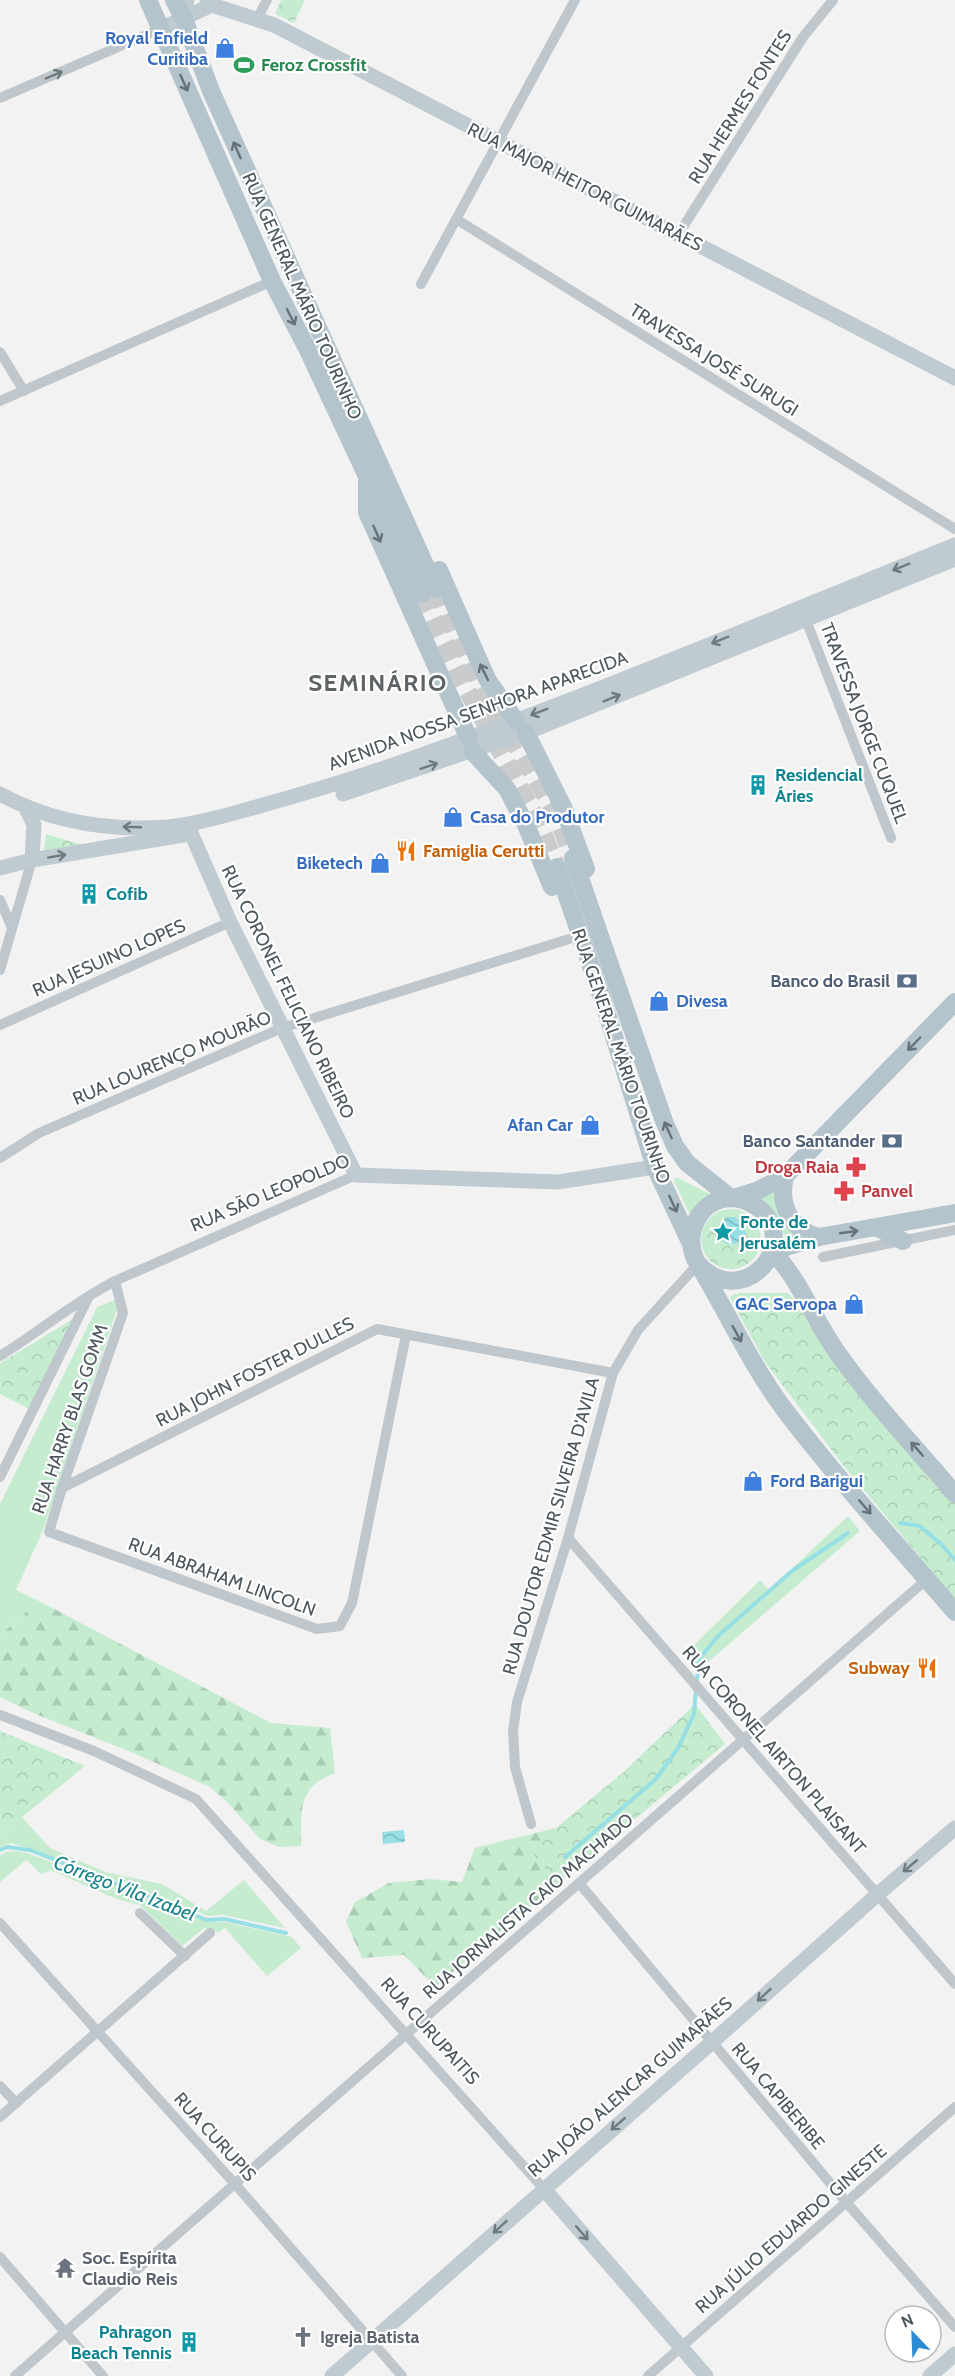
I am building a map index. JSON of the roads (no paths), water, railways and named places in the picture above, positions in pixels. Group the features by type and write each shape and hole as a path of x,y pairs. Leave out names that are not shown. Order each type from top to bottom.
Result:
{"main road":[{"path":"148,0 160,29"},
{"name":"RUA GENERAL MÁRIO TOURINHO","path":"174,0 184,19 211,91 374,474 429,591"},
{"path":"184,19 187,0"},
{"name":"RUA MAJOR HEITOR GUIMARÃES","path":"160,29 184,19 210,2 274,25 955,378"},
{"name":"RUA GENERAL MÁRIO TOURINHO","path":"160,29 272,280 374,474"},
{"path":"374,474 405,493 486,679 521,727 563,807 608,928 610,995 569,939 546,870 526,825 501,780 471,745 367,512 374,474"},
{"name":"AVENIDA NOSSA SENHORA APARECIDA","path":"521,727 955,545"},
{"name":"AVENIDA NOSSA SENHORA APARECIDA","path":"0,794 26,808 72,821 95,825 191,829 341,794 806,620 955,560"},
{"path":"26,808 34,825 32,860"},
{"path":"0,868 191,829"},
{"name":"RUA CORONEL FELICIANO RIBEIRO","path":"191,829 230,922 356,1174"},
{"name":"RUA GENERAL MÁRIO TOURINHO","path":"573,858 655,1167 690,1242"},
{"name":"RUA GENERAL MÁRIO TOURINHO","path":"557,867 675,1146 687,1163 731,1198"},
{"path":"955,1002 785,1176 759,1190 713,1203 699,1216 691,1233 690,1242 698,1264 750,1359 783,1408 829,1466 955,1612"},
{"path":"655,1167 673,1165 703,1176"},
{"name":"RUA SÃO LEOPOLDO","path":"356,1174 558,1182 655,1167"},
{"path":"785,1176 783,1199 789,1216 802,1230 819,1237"},
{"path":"698,1264 711,1275 735,1281 758,1272 772,1251 773,1234 767,1218 755,1206 731,1198"},
{"path":"772,1251 819,1237 955,1213"},
{"path":"878,1228 903,1241"},
{"path":"789,1269 792,1245"},
{"path":"772,1251 789,1269 819,1326 840,1357 955,1494"},
{"name":"RUA JOÃO ALENCAR GUIMARÃES","path":"332,2376 543,2188 955,1828"},
{"name":"RUA CURUPAITIS","path":"543,2188 706,2376"},
{"path":"930,2376 955,2354"}],"street":[{"path":"257,19 267,0"},
{"path":"421,284 575,0"},
{"name":"RUA HERMES FONTES","path":"678,235 803,37 833,0"},
{"path":"0,98 160,29"},
{"name":"TRAVESSA JOSÉ SURUGI","path":"456,219 955,529"},
{"path":"0,401 272,280"},
{"path":"0,352 24,391"},
{"name":"TRAVESSA JORGE CUQUEL","path":"806,620 891,838"},
{"path":"0,970 32,860"},
{"path":"0,900 12,928"},
{"name":"RUA JESUINO LOPES","path":"0,1025 230,922"},
{"name":"RUA LOURENÇO MOURÃO","path":"0,1158 39,1133 282,1028 569,939"},
{"name":"RUA SÃO LEOPOLDO","path":"0,1356 34,1335 90,1293 356,1174"},
{"path":"823,1257 955,1230"},
{"name":"RUA DOUTOR EDMIR SILVEIRA D'AVILA","path":"531,1824 515,1767 513,1731 516,1711 568,1538 613,1373 638,1330 698,1264"},
{"name":"RUA HARRY BLAS GOMM","path":"49,1532 123,1313 115,1281"},
{"name":"RUA HARRY BLAS GOMM","path":"0,1477 90,1293"},
{"name":"RUA JOHN FOSTER DULLES","path":"62,1488 377,1329 613,1373"},
{"name":"RUA ABRAHAM LINCOLN","path":"49,1532 317,1629 340,1626 352,1603 406,1335"},
{"name":"RUA CORONEL AIRTON PLAISANT","path":"568,1538 955,1984"},
{"name":"RUA JORNALISTA CAIO MACHADO","path":"15,2376 927,1578"},
{"name":"RUA CURUPAITIS","path":"0,1715 94,1751 196,1799 543,2188"},
{"name":"RUA CAPIBERIBE","path":"579,1883 711,2043 955,2327"},
{"path":"140,1913 185,1956"},
{"name":"RUA CURUPIS","path":"0,1923 235,2184 402,2376"},
{"path":"0,2117 210,1934"},
{"path":"0,2086 16,2103"},
{"name":"RUA JÚLIO EDUARDO GINESTE","path":"648,2376 955,2107"},
{"path":"0,2257 103,2376"}],"water":[{"name":"Fonte de Jerusalém","path":"726,1217 735,1217 745,1225 746,1234 737,1244 727,1244 719,1238 719,1224"},
{"path":"404,1830 405,1842 383,1844 382,1832"}],"waterway":[{"name":"Córrego Vila Izabel","path":"900,1523 920,1526 955,1560"},
{"name":"Córrego Vila Izabel","path":"697,1681 699,1659 719,1635 792,1571 848,1533"},
{"name":"Córrego Vila Izabel","path":"565,1857 656,1779 678,1748 694,1714 696,1689"},
{"name":"Córrego Vila Izabel","path":"0,1850 7,1847 30,1850 207,1920 224,1919 286,1933"}],"tunnel":[{"path":"436,589 479,682 555,812 568,845"},
{"path":"422,594 466,688 538,821 557,867"}],"place":[{"name":"Royal Enfield Curitiba","path":"225,48"},
{"name":"Feroz Crossfit","path":"244,65"},
{"name":"Residencial Áries","path":"758,785"},
{"name":"Casa do Produtor","path":"453,817"},
{"name":"Famiglia Cerutti","path":"406,851"},
{"name":"Biketech","path":"380,863"},
{"name":"Cofib","path":"89,894"},
{"name":"Banco do Brasil","path":"907,981"},
{"name":"Divesa","path":"659,1001"},
{"name":"Afan Car","path":"590,1125"},
{"name":"Banco Santander","path":"892,1141"},
{"name":"Droga Raia","path":"856,1167"},
{"name":"Panvel","path":"844,1191"},
{"name":"Fonte de Jerusalém","path":"723,1232"},
{"name":"GAC Servopa","path":"854,1304"},
{"name":"Ford Barigui","path":"753,1481"},
{"name":"Subway","path":"927,1668"},
{"name":"Soc. Espírita Claudio Reis","path":"65,2268"},
{"name":"Igreja Batista","path":"303,2337"},
{"name":"Pahragon Beach Tennis","path":"189,2342"}],"district":[{"name":"SEMINÁRIO","path":"378,683"}]}
